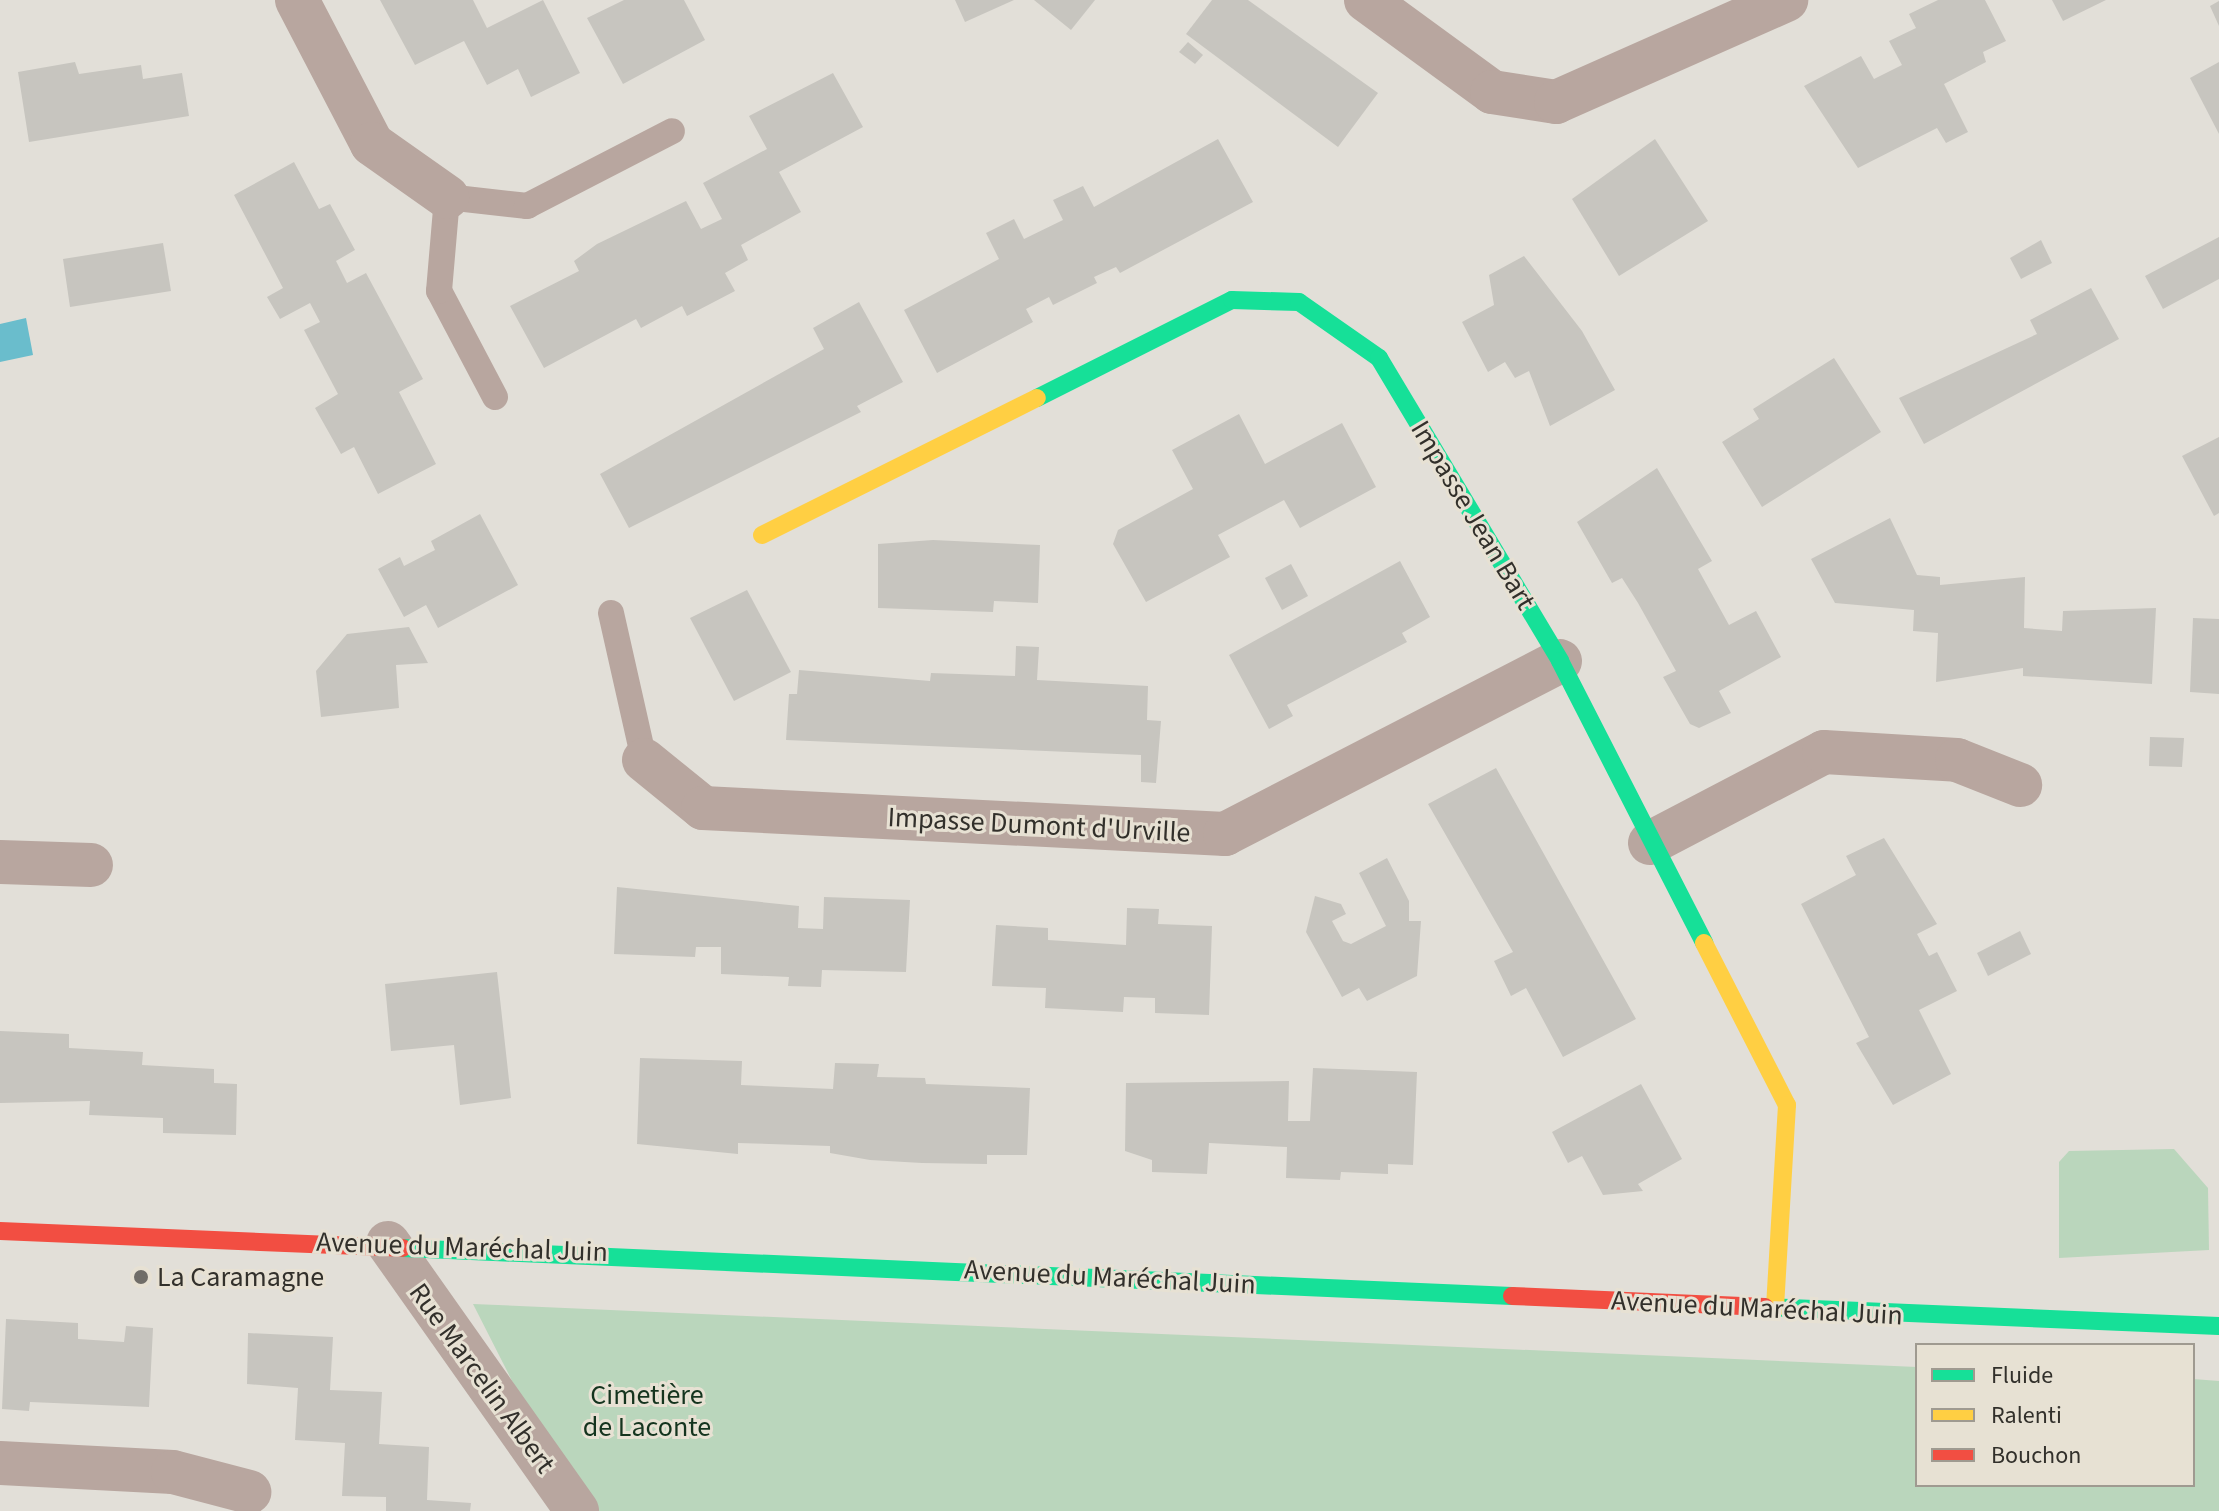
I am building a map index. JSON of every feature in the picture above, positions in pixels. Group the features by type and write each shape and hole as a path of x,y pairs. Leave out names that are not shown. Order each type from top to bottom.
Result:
{"street":[{"path":"297,0 372,144 447,197"},
{"path":"1366,0 1492,92 1556,102 1786,0"},
{"name":"Impasse Jean Bart","path":"762,535 1232,300 1299,302 1379,358 1560,661 1650,843 1787,1105 1775,1309"},
{"name":"Impasse Dumont d'Urville","path":"644,760 703,808 1225,834 1560,661"},
{"path":"1650,843 1824,752 1957,760 2020,785"},
{"path":"0,862 91,865"},
{"name":"Avenue du Maréchal Juin","path":"0,1231 388,1243 1775,1309 2219,1326"},
{"name":"Rue Marcelin Albert","path":"388,1243 577,1511"},
{"path":"0,1463 173,1472 249,1492"}],"lane":[{"path":"495,397 439,291 447,197 527,206 672,131"},
{"name":"Impasse Dumont d'Urville","path":"611,613 644,760"}],"green space":[{"path":"2174,1149 2208,1188 2209,1250 2059,1258 2059,1162 2069,1151"},
{"name":"Cimetière de Laconte","path":"473,1304 1915,1367 1915,1487 2195,1487 2195,1379 2219,1381 2219,1511 597,1511 538,1432"}],"water":[{"path":"26,318 33,355 0,362 0,324"}],"building":[{"path":"380,0 473,0 487,28 543,0 580,73 531,97 518,69 487,85 464,41 415,65"},
{"path":"624,0 684,0 705,40 623,84 587,18"},
{"path":"955,0 1014,0 965,22"},
{"path":"1034,0 1095,0 1071,30"},
{"path":"1212,0 1248,0 1378,93 1338,147 1186,34"},
{"path":"1938,0 1985,0 2006,41 1983,52 1986,62 1944,84 1968,132 1946,143 1937,128 1858,168 1804,86 1861,56 1874,79 1902,65 1889,41 1916,28 1909,14"},
{"path":"2052,0 2106,0 2063,21"},
{"path":"2219,1 2219,26 2210,6"},
{"path":"1188,42 1203,55 1195,64 1179,52"},
{"path":"75,62 79,74 141,65 143,79 182,73 189,116 29,142 18,72"},
{"path":"2219,62 2219,134 2190,78"},
{"path":"833,73 863,127 779,172 801,212 741,245 748,260 725,273 735,291 687,316 682,306 641,328 636,319 544,368 510,306 579,271 574,261 597,244 686,201 701,229 722,219 703,183 767,149 749,116"},
{"path":"1218,139 1253,202 1120,273 1116,267 1094,277 1097,283 1053,305 1049,297 1026,309 1033,322 937,373 904,310 999,259 986,233 1014,219 1024,239 1063,220 1053,200 1083,186 1094,207"},
{"path":"1655,139 1708,221 1619,276 1572,199"},
{"path":"294,162 319,209 330,204 355,250 336,261 347,283 366,273 423,379 399,392 436,464 378,494 354,447 341,454 315,408 338,394 304,330 320,322 310,303 280,319 267,297 283,288 234,195"},
{"path":"2219,237 2219,279 2163,309 2145,276"},
{"path":"2041,240 2052,263 2021,279 2010,258"},
{"path":"163,243 171,291 70,307 63,259"},
{"path":"1524,256 1582,331 1615,390 1550,426 1529,371 1515,378 1505,362 1488,372 1462,322 1494,305 1489,275"},
{"path":"2091,288 2119,339 1924,444 1899,398 2037,334 2030,320"},
{"path":"859,302 903,382 857,406 861,412 629,528 600,474 824,349 813,328"},
{"path":"1834,358 1881,432 1762,507 1722,442 1759,419 1753,409"},
{"path":"1239,414 1265,464 1342,423 1376,487 1300,528 1284,500 1218,535 1230,557 1146,602 1113,544 1118,530 1193,489 1172,450"},
{"path":"2219,437 2219,513 2214,516 2182,456"},
{"path":"1657,468 1712,561 1698,569 1729,625 1756,611 1781,657 1719,691 1731,713 1699,728 1690,724 1663,677 1676,671 1638,603 1622,578 1612,583 1577,522"},
{"path":"480,514 518,585 438,628 426,605 404,617 378,569 400,557 404,566 435,550 431,541"},
{"path":"1890,518 1917,575 1940,577 1940,585 2025,577 2024,628 2062,631 2063,611 2156,608 2152,684 2023,676 2023,668 1936,682 1938,633 1913,631 1914,610 1835,603 1811,559"},
{"path":"933,540 1040,545 1038,603 994,601 993,612 878,608 878,544"},
{"path":"1400,561 1430,617 1402,633 1407,642 1287,705 1293,716 1269,729 1229,655"},
{"path":"1291,564 1308,596 1282,610 1265,578"},
{"path":"747,590 791,672 734,701 690,618"},
{"path":"2193,618 2219,619 2219,694 2190,692"},
{"path":"409,627 428,663 396,665 399,708 321,717 316,671 347,634"},
{"path":"1016,646 1039,647 1037,680 1148,686 1147,720 1161,721 1156,783 1141,782 1141,755 786,740 789,694 797,694 799,670 930,681 931,673 1015,676"},
{"path":"2150,737 2184,738 2182,767 2149,766"},
{"path":"1496,768 1636,1019 1563,1057 1526,988 1511,996 1494,961 1513,952 1428,804"},
{"path":"1884,838 1937,924 1917,934 1929,956 1937,952 1957,991 1919,1010 1951,1074 1893,1105 1856,1043 1869,1037 1801,904 1856,875 1846,856"},
{"path":"1387,858 1409,901 1409,921 1421,921 1417,976 1367,1001 1359,988 1342,997 1306,932 1315,896 1341,904 1346,914 1332,921 1343,941 1351,944 1386,926 1359,873"},
{"path":"617,887 799,906 798,928 823,929 824,897 910,900 906,972 822,970 821,987 788,986 789,977 721,974 721,947 696,947 695,957 614,954"},
{"path":"1127,908 1159,909 1158,924 1212,926 1209,1015 1155,1013 1155,998 1124,997 1123,1012 1045,1008 1046,988 992,986 996,925 1048,928 1048,940 1126,945"},
{"path":"2020,931 2031,954 1988,976 1977,953"},
{"path":"497,972 511,1098 460,1105 454,1045 391,1051 385,984"},
{"path":"0,1031 69,1034 69,1048 143,1052 142,1065 214,1069 214,1083 237,1084 236,1135 163,1133 163,1118 89,1115 90,1101 0,1103"},
{"path":"640,1058 742,1061 741,1085 833,1089 835,1063 879,1064 877,1077 925,1078 926,1084 1030,1088 1027,1155 987,1155 987,1164 922,1163 870,1160 830,1153 830,1146 738,1143 738,1154 637,1144"},
{"path":"1313,1068 1417,1072 1413,1165 1388,1164 1388,1174 1341,1172 1340,1180 1286,1178 1287,1147 1209,1143 1207,1174 1152,1172 1152,1160 1125,1151 1126,1083 1289,1081 1288,1121 1310,1121"},
{"path":"1641,1084 1682,1159 1638,1184 1643,1191 1603,1195 1582,1156 1568,1163 1552,1132"},
{"path":"6,1319 78,1323 78,1339 124,1342 126,1326 153,1328 149,1407 30,1402 29,1411 2,1409"},
{"path":"248,1333 333,1337 330,1390 382,1392 379,1444 429,1447 427,1500 471,1503 470,1511 386,1511 386,1497 342,1496 345,1443 295,1440 298,1388 247,1384"}],"traffic: fast":[{"path":"1037,398 1232,300 1299,302 1379,358 1560,661 1704,943"},
{"path":"403,1248 1512,1296"},
{"path":"1765,1307 2219,1326"}],"traffic: slow":[{"path":"762,535 1037,398"},
{"path":"1704,943 1787,1105 1775,1309"}],"traffic: jam":[{"path":"0,1231 403,1248"},
{"path":"1512,1296 1765,1307"}],"place":[{"name":"La Caramagne","path":"141,1277"}]}
